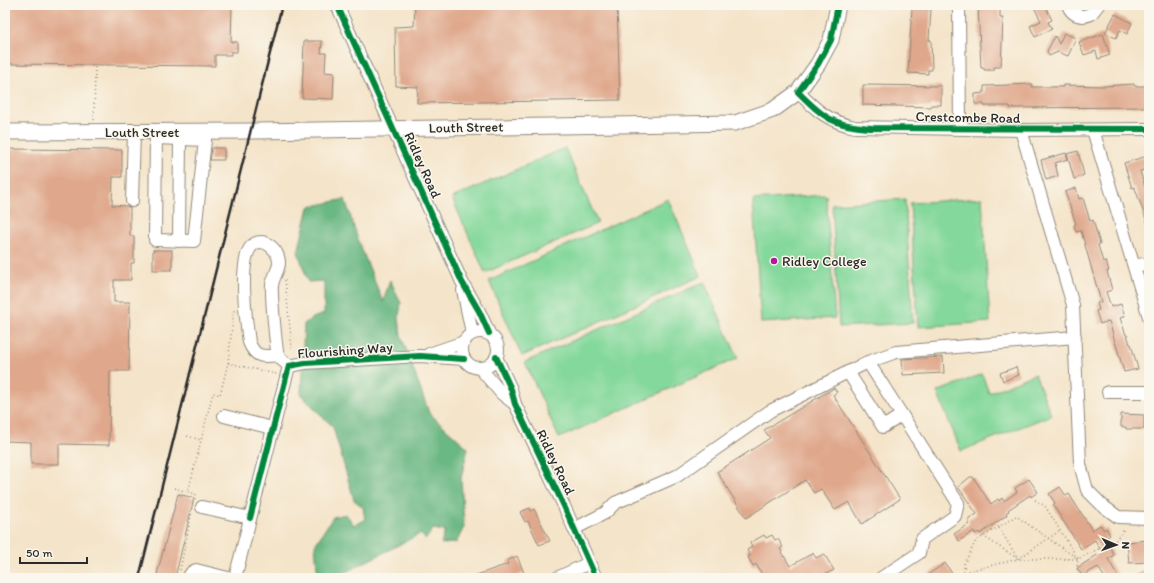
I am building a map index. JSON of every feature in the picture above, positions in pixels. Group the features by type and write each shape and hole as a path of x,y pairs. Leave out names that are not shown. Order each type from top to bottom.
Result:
{"main road":[{"name":"Louth Street","path":"5,132 134,132 156,135 205,136 393,128 735,123 773,110 798,92 818,64 831,40 838,5"}],"street":[{"name":"Ridley Road","path":"337,5 462,282 479,310 489,333"},
{"path":"959,5 960,128"},
{"path":"1068,5 1073,12 1081,16 1092,14 1098,5"},
{"name":"Crestcombe Road","path":"798,92 817,110 840,124 872,128 1021,130 1149,129"},
{"path":"1021,130 1071,295 1075,337 1080,464 1087,490 1103,506 1118,517 1149,518"},
{"path":"1093,130 1149,317"},
{"path":"132,200 134,132"},
{"path":"156,135 180,139 205,136 194,241 156,240 156,135"},
{"path":"179,241 180,139"},
{"path":"278,355 262,357 256,355 249,342 244,269 249,249 254,244 262,242 270,245 276,251 279,259 279,267 274,277 272,291 278,355 284,368"},
{"path":"1134,266 1149,262"},
{"name":"Ridley Road","path":"462,282 468,337"},
{"path":"477,332 489,333 496,341 498,347 496,357 492,364 480,368 468,364 462,353 468,337 477,332"},
{"name":"Flourishing Way","path":"420,356 468,337"},
{"path":"574,529 605,513 615,503 677,476 770,411 868,362 896,352 1075,337"},
{"name":"Flourishing Way","path":"235,578 272,428 284,368 305,364 420,356 464,359"},
{"name":"Ridley Road","path":"496,357 511,389 515,404 596,578"},
{"path":"868,362 958,503 955,516 922,539 919,553 881,578"},
{"name":"Ridley Road","path":"480,368 502,394 515,404"},
{"path":"848,372 883,427 902,415"},
{"path":"1108,392 1149,392"},
{"path":"224,416 272,428"},
{"path":"197,505 250,518"},
{"path":"557,578 589,563"},
{"path":"184,575 196,570 228,578"}],"path":[{"path":"93,132 95,68"},
{"path":"284,278 292,348"},
{"path":"188,492 213,392 220,394 228,363 234,305"},
{"path":"228,363 276,375 284,368"},
{"path":"187,436 201,440"},
{"path":"174,488 196,494 197,505 184,575"},
{"path":"1035,500 1045,506 1078,559 1078,578"},
{"path":"964,572 964,564 976,541 1016,516 1078,559"},
{"path":"964,572 1018,559 1078,559 1115,540 1125,528 1126,518"},
{"path":"998,528 1018,559"},
{"path":"1018,559 1061,530"},
{"path":"983,536 1018,559"},
{"path":"964,572 1002,578"}],"green space":[{"path":"565,148 598,223 485,273 452,198"},
{"path":"826,195 835,318 761,323 753,200"},
{"path":"982,198 990,322 918,327 910,203"},
{"path":"345,199 358,240 383,302 390,280 401,303 399,317 401,335 429,413 468,448 461,478 464,527 456,543 441,544 445,531 433,529 426,539 420,534 334,578 318,578 315,545 333,517 346,514 354,525 365,520 363,507 354,500 333,427 301,395 304,324 312,318 324,314 324,281 308,282 298,252 309,207"},
{"path":"668,199 701,276 522,356 489,281"},
{"path":"905,199 913,323 839,327 832,204"},
{"path":"704,282 738,358 559,438 525,362"},
{"path":"982,374 989,393 1035,374 1051,415 961,451 937,392"}],"building":[{"path":"5,5 232,5 231,42 237,42 237,52 231,52 231,55 215,55 215,66 5,64"},
{"path":"415,5 617,5 620,100 417,103 418,87 396,86 395,27 414,26"},
{"path":"1000,5 1000,18 1003,18 1001,67 994,67 994,70 984,70 984,68 981,68 978,6"},
{"path":"1033,5 1047,5 1047,10 1052,20 1048,22 1052,29 1035,37 1030,26 1041,21"},
{"path":"912,8 931,9 929,40 931,40 932,70 928,70 928,74 908,73"},
{"path":"1115,14 1132,23 1127,34 1120,30 1116,38 1105,33"},
{"path":"1064,33 1076,38 1068,56 1058,52 1049,56 1047,51 1055,36 1059,44"},
{"path":"1103,34 1110,55 1098,59 1096,51 1084,55 1079,42"},
{"path":"304,41 322,41 321,53 326,53 325,72 334,73 333,99 302,98"},
{"path":"1032,84 1032,87 1134,84 1134,86 1149,86 1149,107 1010,108 1010,106 984,106 984,104 975,104 975,94 984,93 984,86"},
{"path":"863,85 941,86 941,105 931,105 931,107 863,105"},
{"path":"212,148 224,148 224,160 210,160"},
{"path":"5,149 122,150 122,177 113,177 112,205 126,206 130,208 130,236 134,236 134,263 131,263 131,280 114,280 114,302 130,302 129,371 110,371 109,445 59,444 59,464 31,464 31,442 5,441"},
{"path":"1078,151 1084,175 1074,179 1067,154"},
{"path":"1066,153 1068,159 1055,163 1058,176 1046,180 1041,160"},
{"path":"1147,156 1149,157 1149,169 1140,171 1149,200 1148,225 1136,191 1134,187 1132,188 1124,163"},
{"path":"1076,188 1079,199 1083,198 1090,221 1093,220 1100,244 1098,245 1103,262 1106,261 1109,271 1107,271 1112,290 1106,292 1111,307 1121,304 1125,316 1120,318 1131,344 1138,369 1124,372 1109,321 1100,324 1096,311 1099,310 1097,303 1101,302 1081,231 1076,232 1074,225 1076,224 1065,192"},
{"path":"153,250 172,250 172,270 153,270"},
{"path":"943,357 944,373 903,375 902,359"},
{"path":"1016,367 1019,375 1003,381 1000,373"},
{"path":"834,388 837,392 833,395 900,499 862,524 849,502 835,510 821,489 814,493 805,480 746,518 717,472 770,438 764,430"},
{"path":"1121,414 1144,415 1144,429 1126,429 1126,427 1121,427"},
{"path":"970,477 973,477 991,504 1002,498 1004,501 1017,492 1015,488 1029,479 1038,492 1031,497 1030,495 1008,510 1009,511 1006,513 1007,515 980,534 979,532 975,534 974,531 959,541 954,534 969,524 969,519 977,514 958,487"},
{"path":"1060,487 1066,496 1069,494 1092,530 1100,525 1104,530 1106,528 1110,535 1105,539 1114,555 1108,559 1119,578 1105,578 1098,567 1082,576 1077,568 1102,552 1095,540 1081,549 1053,505 1055,503 1049,494"},
{"path":"178,494 194,498 175,578 156,578"},
{"path":"530,508 531,511 534,509 550,541 539,545 528,521 525,522 520,512"},
{"path":"764,535 766,538 772,535 775,540 778,539 783,547 780,549 790,566 813,553 816,558 824,554 834,570 826,574 828,578 764,578 756,564 753,566 748,557 750,556 747,550 752,547 750,543"},
{"path":"1149,540 1149,562 1129,563 1127,542"},
{"path":"517,556 524,573 514,578 468,578 508,564 507,561"},
{"path":"945,563 955,578 923,578"},
{"path":"1149,568 1149,578 1133,578"}],"railway":[{"path":"139,578 282,5"}],"cycle path":[{"path":"337,5 462,282 479,311 489,333"},
{"path":"838,5 831,40 818,64 798,92 815,108 838,123 872,128 1149,129"},
{"path":"250,518 289,366 305,363 420,356 464,359"},
{"path":"496,357 511,389 515,404 564,506 596,578"}],"place":[{"name":"Ridley College","path":"774,261"}]}
